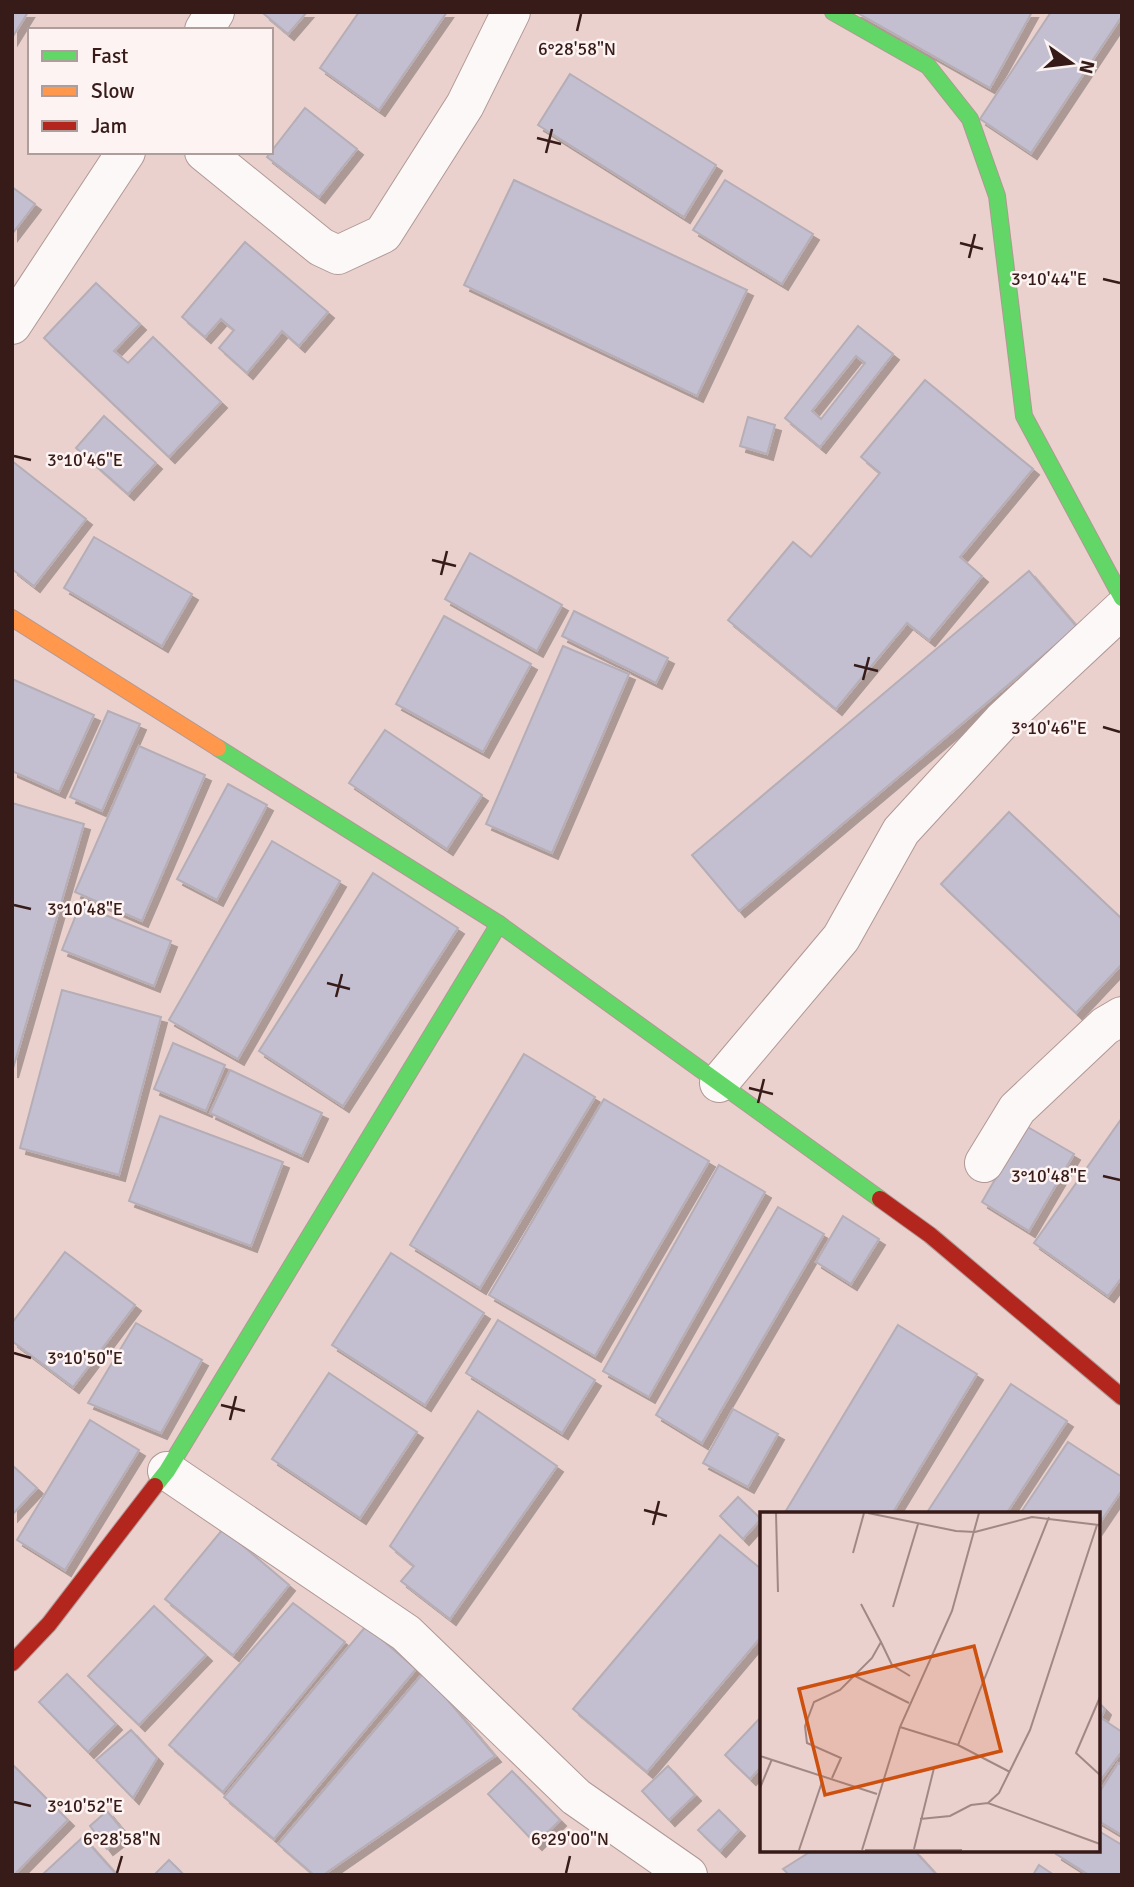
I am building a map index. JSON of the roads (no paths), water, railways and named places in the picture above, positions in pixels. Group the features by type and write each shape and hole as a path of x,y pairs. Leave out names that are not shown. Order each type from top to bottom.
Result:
{"street":[{"path":"205,28 215,12"},
{"path":"206,154 321,247 338,255 383,233 465,105 511,12"},
{"path":"833,12 928,66 970,119 997,196 1024,416 1122,598"},
{"path":"12,325 125,154"},
{"path":"719,1083 841,938 901,831 1002,721 1122,609"},
{"path":"12,618 499,925 930,1235 1122,1397"},
{"path":"12,1663 49,1624 167,1471 499,925"},
{"path":"984,1163 1017,1110 1105,1026 1122,1016"},
{"path":"167,1471 406,1633 576,1797 688,1875"}]}
